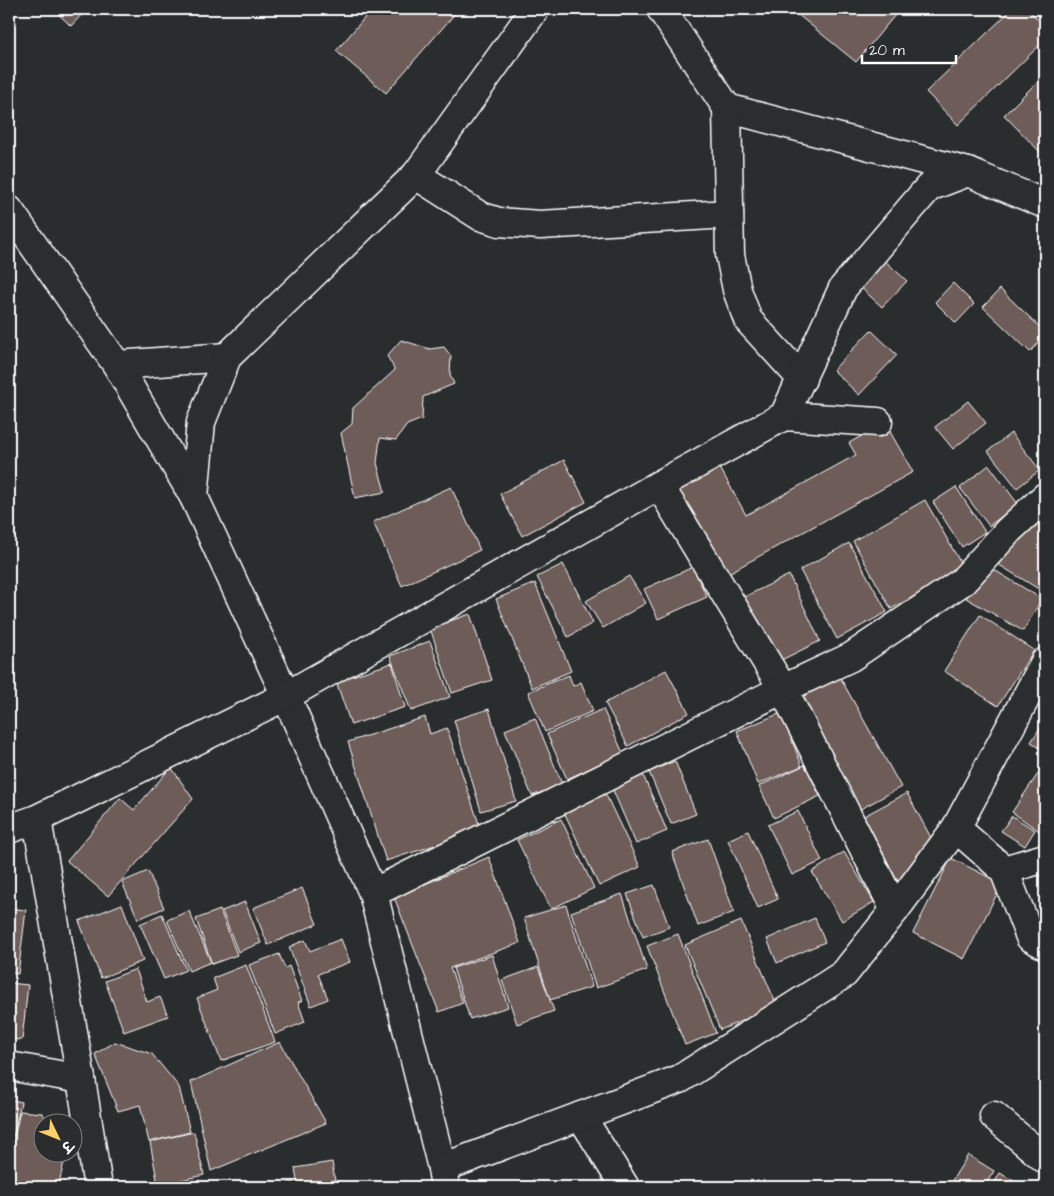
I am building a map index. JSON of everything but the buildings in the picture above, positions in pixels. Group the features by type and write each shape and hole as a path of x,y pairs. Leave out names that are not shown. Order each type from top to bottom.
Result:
{"street":[{"path":"194,497 201,422 227,357 416,176 536,9"},
{"path":"661,9 727,108 730,255 737,290 748,320 802,379"},
{"path":"727,108 968,172 1045,204"},
{"path":"784,416 843,288 929,187 968,172"},
{"path":"416,176 480,216 499,222 540,225 729,214"},
{"path":"9,210 117,365 194,497 286,696 372,893 443,1177 580,1116 680,1078 844,974 895,910 956,828 1045,662"},
{"path":"117,365 227,357"},
{"path":"9,829 37,819 286,696 784,416 878,422"},
{"path":"659,485 783,689 895,910"},
{"path":"372,893 851,657 963,581 1009,530 1045,497"},
{"path":"37,819 82,1079 98,1187"},
{"path":"956,828 1004,870 1030,937 1045,945"},
{"path":"1004,870 1045,858"},
{"path":"9,1066 82,1079"},
{"path":"580,1116 625,1187"},
{"path":"994,1116 1045,1159"}]}
